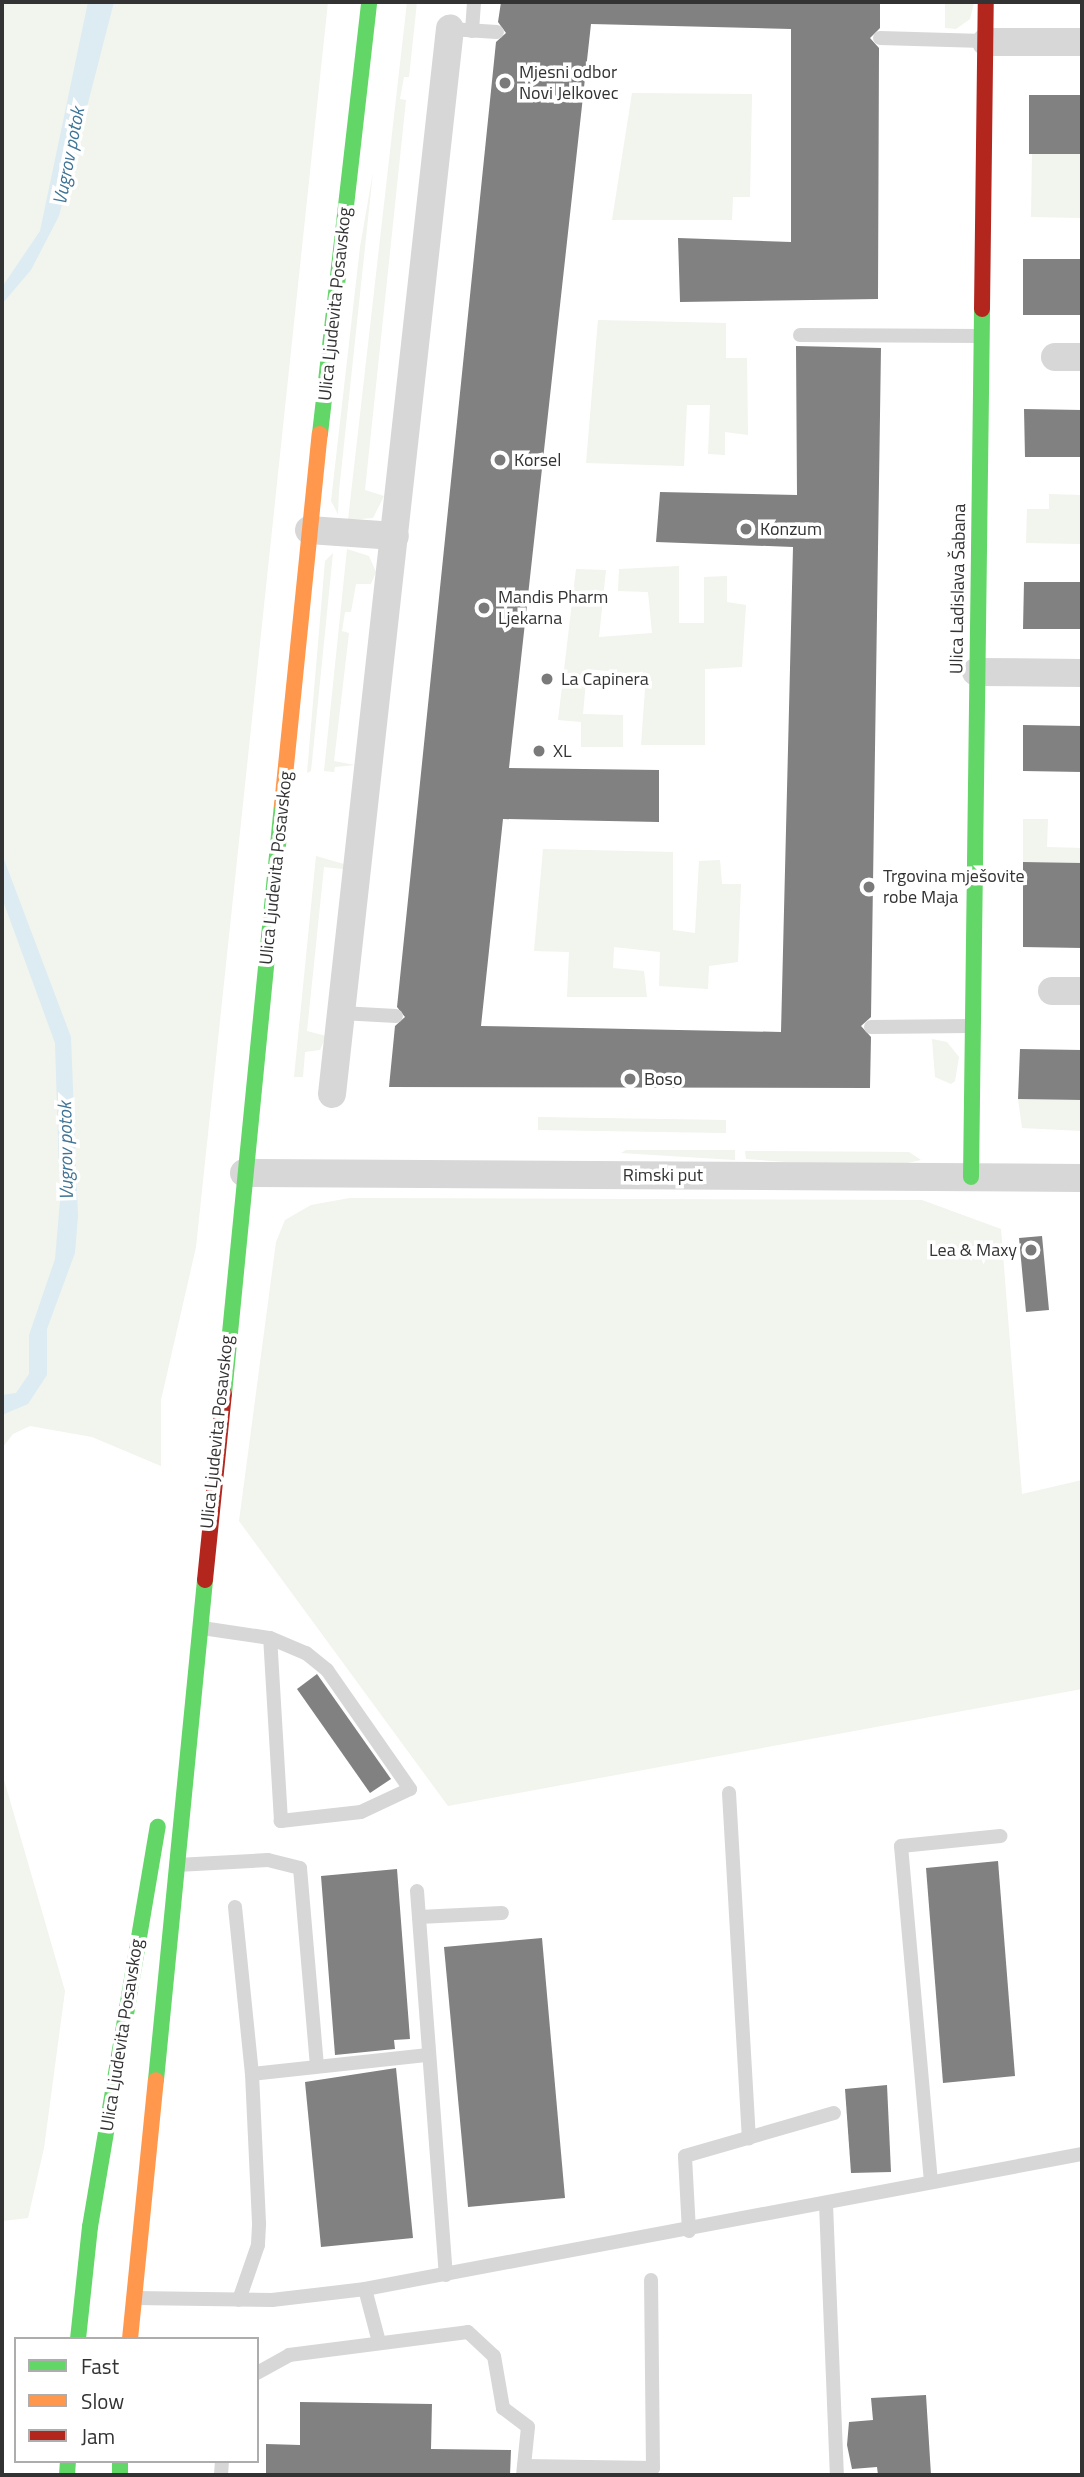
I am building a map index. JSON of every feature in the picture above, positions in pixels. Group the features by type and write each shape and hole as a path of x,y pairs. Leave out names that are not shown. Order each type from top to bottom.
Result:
{"main road":[{"name":"Ulica Ljudevita Posavskog","path":"130,2337 186,1735 309,530 369,2"},
{"name":"Ulica Ladislava Šabana","path":"971,1177 986,2"},
{"name":"Ulica Ljudevita Posavskog","path":"78,2337 90,2227 153,1842 186,1735"}],"street":[{"path":"332,1094 395,536 461,30"},
{"path":"986,41 1082,42"},
{"path":"309,530 395,536"},
{"path":"976,672 1082,673"},
{"path":"1052,991 1082,991"},
{"name":"Rimski put","path":"244,1173 1082,1178"}],"lane":[{"path":"474,2 461,30 496,32"},
{"path":"880,38 986,41"},
{"path":"800,335 981,336"},
{"path":"341,1013 396,1016"},
{"path":"871,1027 971,1026"},
{"path":"197,1627 270,1638 306,1653 327,1670 410,1789 361,1812 281,1821 270,1638"},
{"path":"729,1793 749,2138"},
{"path":"931,2182 901,1846 1001,1836"},
{"path":"176,1865 268,1860 300,1868 317,2066"},
{"path":"417,1891 426,2055 446,2275"},
{"path":"235,1907 252,2074 258,2245 239,2300"},
{"path":"419,1917 502,1913"},
{"path":"252,2074 426,2055"},
{"path":"689,2231 685,2157 834,2113"},
{"path":"134,2298 239,2300 365,2289 689,2231 1082,2154"},
{"path":"826,2204 837,2475"},
{"path":"259,2372 289,2355 468,2332 494,2356 503,2408 528,2427 523,2471 653,2471 652,2280"},
{"path":"365,2289 379,2342"}],"shaded area":[{"path":"2,2 328,2 196,1247 161,1400 161,1466 92,1437 30,1426 13,1434 2,1448"},
{"path":"407,2 417,2 409,77 404,77 400,99 406,100 365,490 384,496 373,518 348,520"},
{"path":"945,2 974,3 970,19 956,29 945,28"},
{"path":"632,93 752,94 750,197 733,197 732,220 612,220"},
{"path":"1032,154 1082,154 1082,218 1031,217"},
{"path":"373,172 338,514 331,501 360,247"},
{"path":"598,320 726,323 726,358 747,358 748,435 725,432 725,455 708,454 710,405 687,405 684,466 586,463"},
{"path":"1049,494 1082,495 1082,544 1026,543 1027,509 1049,509"},
{"path":"347,549 369,556 376,572 371,584 356,584 351,612 345,612 342,631 349,633 334,761 355,765 335,767 334,772 324,771"},
{"path":"333,553 311,771 307,773 325,561"},
{"path":"679,566 679,623 704,623 704,577 727,576 727,602 746,605 742,667 705,669 705,745 641,745 646,675 587,669 583,714 623,715 623,747 581,747 581,722 558,720 576,569 606,570 599,637 652,633 648,592 618,591 619,569"},
{"path":"1023,819 1048,819 1047,847 1082,848 1082,863 1023,862"},
{"path":"543,849 673,852 673,930 695,933 699,861 720,860 722,884 741,884 738,962 709,966 708,989 659,986 660,952 614,947 613,968 644,971 647,997 567,997 569,952 534,951"},
{"path":"316,856 344,864 343,869 324,867 307,1031 326,1036 320,1050 305,1052 303,1077 294,1077"},
{"path":"932,1039 947,1042 959,1057 955,1081 951,1084 935,1077"},
{"path":"1018,1099 1082,1100 1082,1131 1022,1128"},
{"path":"538,1117 726,1120 726,1133 538,1130"},
{"path":"626,1150 735,1150 735,1160 621,1153"},
{"path":"745,1151 909,1152 921,1160 903,1164 800,1163 746,1159"},
{"path":"350,1198 922,1200 1001,1229 1022,1494 1082,1480 1082,1689 448,1806 239,1521 276,1242 285,1220 311,1205"},
{"path":"2,1773 65,1991 44,2148 28,2218 2,2221"}],"water":[{"name":"Vugrov potok","path":"88,2 114,2 59,216 31,270 2,304 2,287 40,231"},
{"name":"Vugrov potok","path":"2,854 71,1037 78,1216 75,1253 47,1329 47,1375 28,1404 2,1415 2,1395 16,1393 29,1374 29,1335 55,1259 60,1201 55,1043 2,898"}],"building":[{"path":"501,2 880,2 880,28 870,38 879,48 878,299 680,302 678,238 791,242 791,29 591,24 509,768 659,770 659,822 503,819 481,1026 781,1032 793,547 656,542 660,492 797,495 796,346 881,348 871,1017 861,1026 871,1037 870,1088 389,1087 395,1026 405,1017 397,1007 496,42 506,33 498,22"},
{"path":"1029,95 1082,95 1082,154 1029,154"},
{"path":"1023,259 1082,259 1082,315 1023,315"},
{"path":"1024,409 1082,410 1082,457 1025,457"},
{"path":"1024,582 1082,582 1082,629 1023,629"},
{"path":"1023,725 1082,726 1082,772 1023,771"},
{"path":"1023,862 1082,863 1082,948 1023,947"},
{"path":"1020,1049 1082,1050 1082,1100 1018,1099"},
{"path":"1042,1236 1049,1310 1026,1312 1019,1238"},
{"path":"317,1674 391,1779 370,1793 297,1689"},
{"path":"998,1861 1015,2076 943,2083 926,1868"},
{"path":"397,1869 410,2039 394,2040 395,2049 335,2055 321,1876"},
{"path":"542,1938 565,2198 468,2207 444,1947"},
{"path":"396,2068 413,2238 321,2247 305,2082"},
{"path":"887,2085 891,2172 851,2173 845,2089"},
{"path":"926,2395 931,2475 878,2475 877,2467 852,2469 847,2445 849,2422 873,2420 871,2398"},
{"path":"300,2402 432,2404 431,2449 511,2450 510,2475 266,2475 266,2444 300,2445"}],"traffic: fast":[{"path":"320,434 369,2"},
{"path":"971,1177 982,309"},
{"path":"224,1394 282,805"},
{"path":"156,2080 205,1580"},
{"path":"78,2337 90,2227 158,1827"},
{"path":"67,2475 68,2463"},
{"path":"120,2463 120,2475"}],"traffic: slow":[{"path":"282,805 320,434"},
{"path":"130,2337 156,2080"}],"traffic: jam":[{"path":"982,309 986,2"},
{"path":"205,1580 224,1394"}],"place":[{"name":"Mjesni odbor Novi Jelkovec","path":"505,83"},
{"name":"Korsel","path":"500,460"},
{"name":"Konzum","path":"746,529"},
{"name":"Mandis Pharm Ljekarna","path":"484,608"},
{"name":"La Capinera","path":"547,679"},
{"name":"XL","path":"539,751"},
{"name":"Trgovina mješovite robe Maja","path":"869,887"},
{"name":"Boso","path":"630,1079"},
{"name":"Lea & Maxy","path":"1031,1250"}]}
